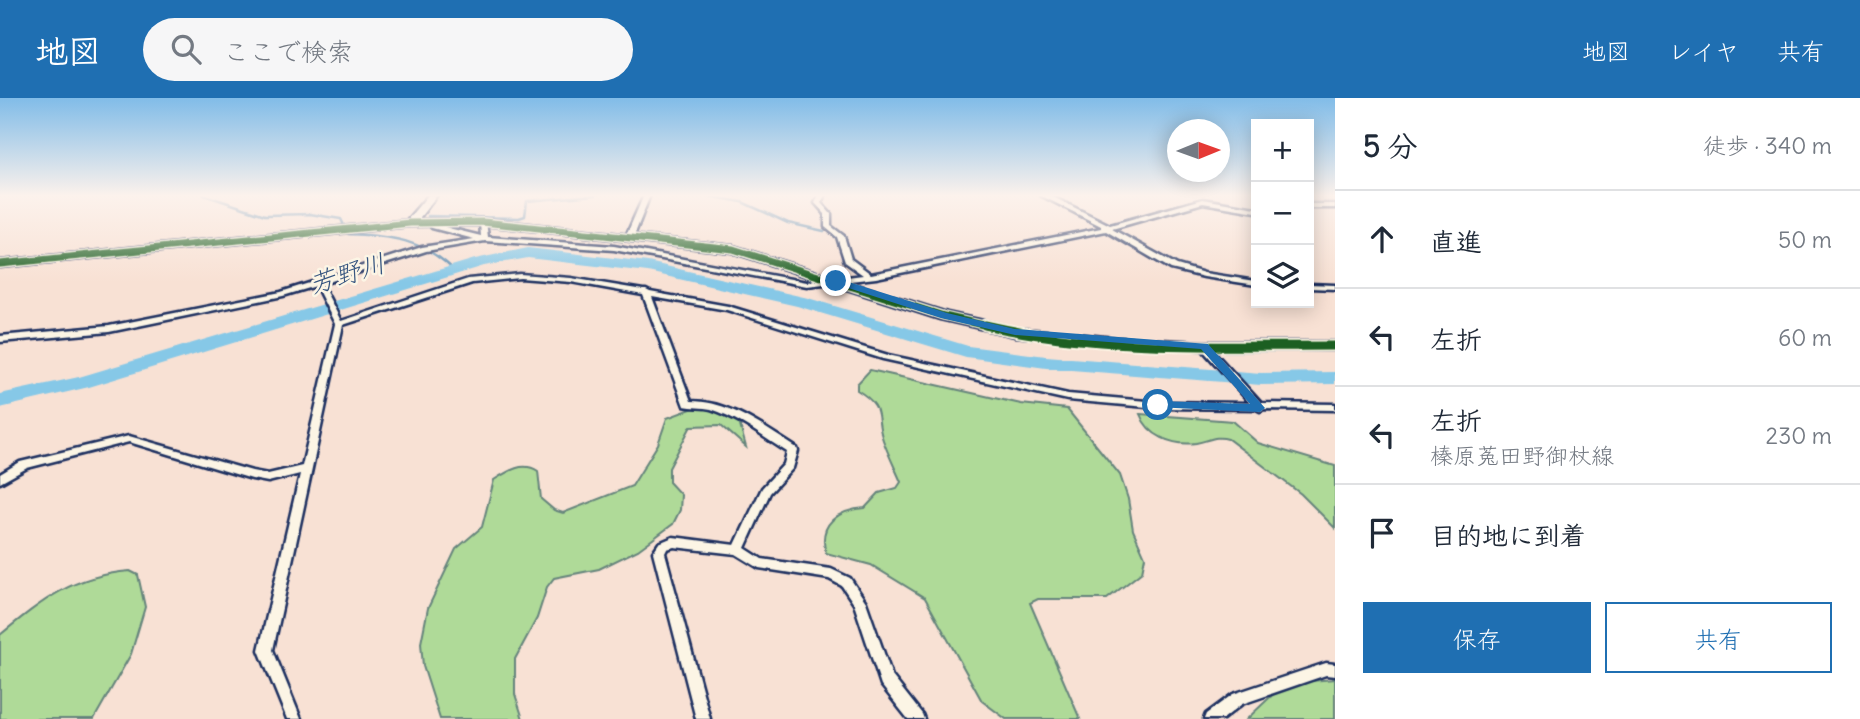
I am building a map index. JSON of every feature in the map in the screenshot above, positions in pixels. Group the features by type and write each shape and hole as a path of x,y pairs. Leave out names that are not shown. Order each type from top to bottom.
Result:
{"main road":[{"path":"0,264 400,224"},
{"path":"503,224 733,249 956,319 1015,332 1207,349 1335,346"}],"street":[{"path":"431,224 434,227 485,239 614,248 807,284 869,276 1116,224"},
{"path":"482,224 485,239"},
{"path":"630,236 635,224"},
{"path":"828,224 828,227 840,236 848,260 869,276"},
{"path":"1100,224 1174,267 1203,275 1251,282"},
{"path":"0,339 109,329 320,286 425,249 485,239"},
{"path":"338,322 432,291 494,278 571,280 728,308 886,357 1068,397 1335,407"},
{"path":"294,719 266,650 338,322 320,286"},
{"path":"1314,286 1335,287"},
{"path":"646,292 687,404 701,402 747,422 793,451 789,465 766,491 738,550"},
{"path":"1207,349 1258,406"},
{"path":"0,479 24,465 129,439 268,478 307,469"},
{"path":"703,719 659,552 663,546 673,542 738,550 759,563 831,574 846,582 860,602 886,680 917,719"},
{"path":"1211,719 1238,699 1326,670 1335,670"}],"green space":[{"path":"870,370 1021,404 1067,409 1120,475 1128,499 1133,530 1145,557 1142,572 1107,599 1038,599 1030,603 1080,719 1006,719 982,701 925,598 871,565 826,553 825,534 832,520 855,509 865,508 879,493 897,488 901,482 880,431 876,407 857,390 857,384"},
{"path":"699,406 725,414 739,422 746,447 721,425 691,426 669,468 669,482 681,495 680,510 673,524 638,550 599,569 554,578 547,587 537,618 515,659 515,694 523,719 440,719 423,666 421,643 428,608 456,549 482,527 494,480 516,468 532,468 538,471 541,499 554,510 563,513 632,486 658,444 667,418"},
{"path":"1140,414 1233,421 1258,443 1335,466 1335,528 1301,494 1228,439 1216,438 1187,444 1170,441 1155,434"},
{"path":"130,571 138,575 145,607 131,654 94,719 0,719 0,635 60,591 91,578"},
{"path":"1335,679 1335,719 1247,719 1285,683"}],"waterway":[{"path":"343,224 348,234 392,238 418,246 454,270"},
{"path":"792,224 824,231"},
{"name":"芳野川","path":"0,401 82,383 481,262 528,253 648,267 802,302 966,351 1046,362 1261,379 1335,378"}],"cycle path":[{"path":"0,264 400,224"},
{"path":"501,224 733,249 944,316 1015,332 1115,342 1204,346 1335,346"}],"route":[{"path":"836,281 981,326 1069,338 1204,346 1260,408 1158,405"}]}
